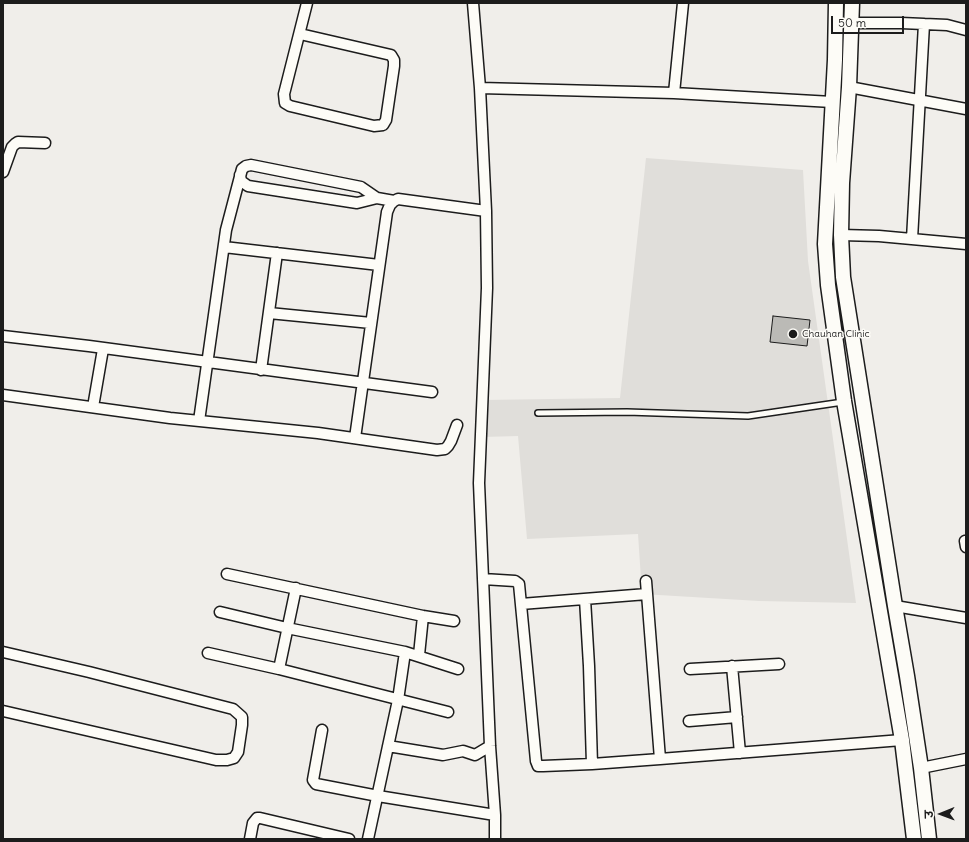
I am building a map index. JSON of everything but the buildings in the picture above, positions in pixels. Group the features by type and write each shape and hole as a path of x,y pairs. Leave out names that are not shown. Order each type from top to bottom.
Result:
{"main road":[{"path":"836,3 835,60 825,244 828,285 844,401 902,740 914,839"},
{"path":"852,3 849,87 842,183 841,235 843,277 907,676 921,768 929,839"}],"street":[{"path":"300,34 391,55 393,57 394,66 384,125 374,126 290,106 285,103 284,94 308,3"},
{"path":"473,3 480,88 486,211 487,288 479,483 490,746 495,815 494,839"},
{"path":"674,93 683,3"},
{"path":"852,23 947,25 966,30"},
{"path":"912,239 924,24"},
{"path":"849,87 920,99 966,109"},
{"path":"480,88 674,93 832,102"},
{"path":"3,172 12,147 15,144 18,142 45,143"},
{"path":"199,421 226,230 242,169 246,166 251,166 361,187 377,198"},
{"path":"240,175 241,181 248,186 357,203 377,198 398,199 486,211"},
{"path":"355,438 387,212 394,200"},
{"path":"841,235 879,236 966,244"},
{"path":"224,247 379,265"},
{"path":"261,370 277,253"},
{"path":"269,313 371,323"},
{"path":"3,336 432,392"},
{"path":"93,408 103,349"},
{"path":"3,395 93,408 355,438 441,450 448,446 451,442 457,425"},
{"path":"227,574 423,616 454,621"},
{"path":"483,579 515,581 520,587 536,761 538,766 592,764 902,740"},
{"path":"646,581 660,759"},
{"path":"279,669 296,588"},
{"path":"521,604 647,594"},
{"path":"585,599 592,764"},
{"path":"895,606 966,618"},
{"path":"220,612 287,628 405,652 458,669"},
{"path":"419,656 423,616"},
{"path":"3,652 233,708 242,717 242,725 238,752 234,758 227,760 216,760 3,711"},
{"path":"368,839 398,700 405,652"},
{"path":"208,653 279,669 448,712"},
{"path":"690,669 779,664"},
{"path":"732,666 740,753"},
{"path":"689,721 737,717"},
{"path":"322,730 314,783 378,796 495,815"},
{"path":"388,746 443,755 463,750 475,754 490,746"},
{"path":"921,768 966,759"},
{"path":"250,839 253,823 257,818 260,818 349,839"}],"lane":[{"path":"538,413 628,412 748,416 844,401"}],"shaded area":[{"path":"646,158 803,170 808,261 856,603 759,601 642,594 638,534 527,539 518,436 483,437 483,400 620,398"}],"place":[{"name":"Chauhan Clinic","path":"793,334"}]}
